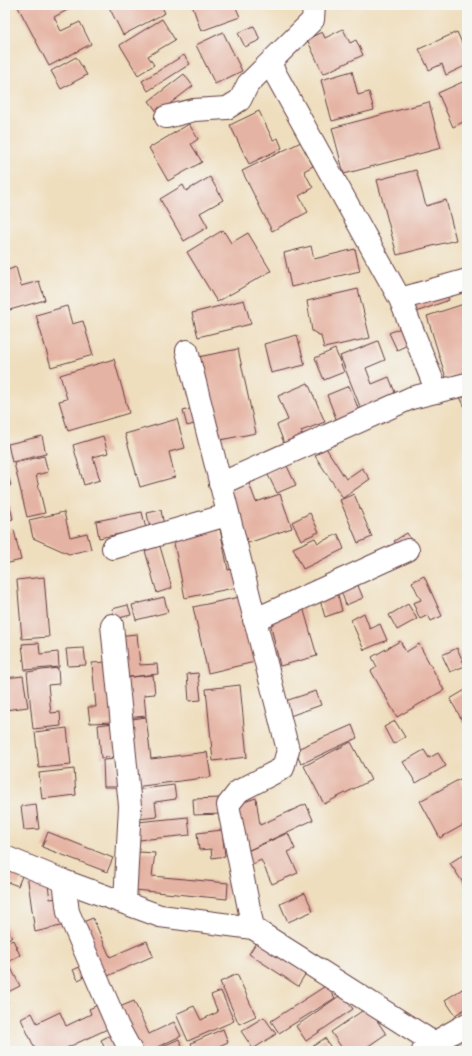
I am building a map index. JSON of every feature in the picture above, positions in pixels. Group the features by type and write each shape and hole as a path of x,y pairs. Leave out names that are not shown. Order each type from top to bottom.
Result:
{"street":[{"path":"166,118 194,110 227,108 240,100 248,84 313,20 314,5"},
{"path":"270,64 400,300 437,392"},
{"path":"400,300 467,280"},
{"path":"187,351 288,750 283,768 239,791 228,805 253,928"},
{"path":"220,484 411,398 467,384"},
{"path":"113,548 228,515"},
{"path":"254,620 408,550"},
{"path":"112,625 130,806 125,902"},
{"path":"5,857 64,881 160,916 253,928 431,1048 467,1024"},
{"path":"64,881 68,912 118,1028 131,1051"}],"building":[{"path":"17,5 77,5 54,17 61,31 80,22 91,44 49,66"},
{"path":"108,5 161,5 165,13 123,35"},
{"path":"192,5 235,5 240,17 201,31"},
{"path":"162,19 175,40 148,56 154,65 138,75 120,45"},
{"path":"254,26 260,40 245,47 238,33"},
{"path":"343,29 350,43 356,40 363,55 323,74 307,39 322,32 325,38"},
{"path":"223,32 242,71 215,84 196,45"},
{"path":"457,32 467,54 467,65 446,75 442,64 429,70 419,49"},
{"path":"184,55 190,64 148,91 142,81"},
{"path":"76,57 87,75 61,89 51,71"},
{"path":"352,71 358,95 369,92 374,110 332,121 321,80"},
{"path":"184,74 193,86 158,113 149,101"},
{"path":"467,80 467,120 453,127 438,93"},
{"path":"429,102 441,148 344,174 332,128"},
{"path":"259,111 273,140 278,138 282,148 249,164 230,125"},
{"path":"189,124 198,139 191,144 202,162 168,181 149,148"},
{"path":"301,142 313,166 304,171 313,188 299,196 308,212 272,231 242,171"},
{"path":"416,170 426,206 446,200 456,240 397,255 377,180"},
{"path":"210,177 223,200 200,213 208,227 184,241 160,199 183,185 186,191"},
{"path":"223,230 231,243 248,233 271,271 217,302 187,252"},
{"path":"311,246 314,259 355,249 360,271 291,287 284,253"},
{"path":"16,267 21,286 39,281 45,300 6,311 5,271"},
{"path":"358,289 370,338 324,348 321,336 312,331 307,301"},
{"path":"446,294 449,300 416,312 413,306"},
{"path":"244,300 251,324 198,337 192,313"},
{"path":"467,303 467,372 446,378 427,316"},
{"path":"67,306 72,324 83,321 93,355 51,367 36,315"},
{"path":"405,326 412,343 397,350 389,333"},
{"path":"297,335 305,365 271,373 264,344"},
{"path":"378,341 385,360 366,368 372,384 389,377 396,395 361,409 340,356"},
{"path":"238,349 256,433 215,441 198,357"},
{"path":"335,349 344,372 324,380 315,358"},
{"path":"114,359 129,413 68,431 59,401 67,399 60,375"},
{"path":"308,383 325,422 301,431 305,440 286,448 277,425 288,420 278,396"},
{"path":"349,386 361,415 338,424 327,395"},
{"path":"460,397 467,397 467,411"},
{"path":"196,407 201,422 187,426 183,411"},
{"path":"177,419 185,448 169,452 175,477 140,487 125,434"},
{"path":"42,436 46,454 12,462 8,444"},
{"path":"103,436 108,453 93,457 100,480 84,485 73,445"},
{"path":"326,448 346,479 362,468 370,479 343,498 315,456"},
{"path":"44,456 48,472 36,475 45,513 27,517 14,463"},
{"path":"286,464 296,485 277,493 267,473"},
{"path":"5,465 11,485 5,487"},
{"path":"249,483 256,502 280,494 292,528 245,544 226,490"},
{"path":"5,494 7,494 13,519 5,521"},
{"path":"354,494 372,537 358,543 340,500"},
{"path":"161,510 164,526 150,529 147,513"},
{"path":"64,512 70,537 87,533 91,549 69,554 33,538 29,520"},
{"path":"142,512 146,529 99,538 96,521"},
{"path":"310,513 319,532 301,540 292,522"},
{"path":"220,529 228,570 239,567 243,586 185,598 173,538"},
{"path":"14,530 21,560 5,564 5,532"},
{"path":"407,533 412,541 400,549 394,541"},
{"path":"338,534 344,549 303,569 293,548 315,538 318,543"},
{"path":"159,543 172,588 157,593 144,547"},
{"path":"424,576 442,616 431,621 428,615 420,619 413,603 421,600 412,582"},
{"path":"44,577 49,637 22,639 17,580"},
{"path":"357,583 363,598 346,605 341,591"},
{"path":"338,595 342,611 325,617 320,600"},
{"path":"244,596 259,661 208,673 193,607"},
{"path":"164,597 168,612 136,620 132,605"},
{"path":"408,604 417,619 397,630 389,615"},
{"path":"128,605 131,615 115,619 112,609"},
{"path":"303,607 317,656 280,666 270,622"},
{"path":"364,613 370,629 380,624 387,640 364,650 351,620"},
{"path":"137,634 140,665 157,664 158,674 120,678 116,636"},
{"path":"400,641 406,652 419,644 444,690 397,717 371,671 377,667 372,657"},
{"path":"39,643 40,654 58,652 59,667 25,670 22,644"},
{"path":"84,648 86,665 68,666 66,649"},
{"path":"457,648 465,666 450,672 442,655"},
{"path":"107,662 113,722 90,723 88,707 96,707 92,663"},
{"path":"58,668 59,684 48,685 51,713 60,712 61,726 33,729 27,672"},
{"path":"198,673 201,700 189,701 187,674"},
{"path":"153,675 155,694 144,695 146,716 126,718 121,678"},
{"path":"23,676 28,707 5,710 5,694 8,694 5,678"},
{"path":"240,685 247,757 213,761 206,689"},
{"path":"467,689 467,729 450,699"},
{"path":"316,691 321,705 287,717 282,702"},
{"path":"146,717 151,759 207,752 211,777 135,787 126,720"},
{"path":"395,721 405,737 393,744 384,727"},
{"path":"113,723 116,757 101,758 98,725"},
{"path":"352,725 357,738 301,764 295,750"},
{"path":"67,728 71,765 39,768 35,732"},
{"path":"351,742 371,780 324,804 304,766"},
{"path":"424,750 429,758 438,753 446,766 416,783 403,762"},
{"path":"117,759 118,787 104,787 103,760"},
{"path":"74,769 76,795 42,799 39,773"},
{"path":"460,779 467,793 467,823 440,838 420,801"},
{"path":"174,785 176,799 155,802 157,817 139,819 134,790"},
{"path":"221,798 222,814 194,815 193,799"},
{"path":"256,798 260,825 306,804 313,820 245,852 235,805"},
{"path":"36,804 39,829 24,830 21,806"},
{"path":"188,817 190,835 139,840 137,822"},
{"path":"222,830 225,856 212,858 211,849 199,850 197,833"},
{"path":"48,832 113,858 107,872 42,847"},
{"path":"288,833 295,849 288,852 298,873 272,884 261,860 251,865 245,852"},
{"path":"139,852 155,853 152,876 228,883 227,899 135,890"},
{"path":"467,852 467,889 450,863"},
{"path":"5,863 24,871 18,886 5,881"},
{"path":"27,874 47,879 50,899 58,898 65,925 35,932"},
{"path":"305,893 313,911 288,922 280,904"},
{"path":"93,918 110,957 147,941 153,956 101,979 78,924"},
{"path":"5,923 12,937 5,941"},
{"path":"13,940 20,955 8,962 20,986 8,992 5,986 5,944"},
{"path":"257,941 306,973 298,986 249,954"},
{"path":"84,965 89,975 78,980 73,970"},
{"path":"237,974 256,1016 239,1024 220,982"},
{"path":"327,985 335,998 279,1033 271,1021"},
{"path":"467,986 467,1008 455,1015 445,1000"},
{"path":"221,991 234,1021 188,1041 176,1014 194,1006 201,1020 218,1012 211,995"},
{"path":"342,994 353,1009 306,1041 296,1026"},
{"path":"5,995 8,1003 5,1004"},
{"path":"134,1001 149,1034 174,1022 181,1036 148,1051 137,1051 117,1008"},
{"path":"102,1003 114,1026 60,1051 36,1051 21,1019 32,1013 37,1023 60,1012 66,1026 91,1014 89,1009"},
{"path":"368,1007 386,1034 361,1051 344,1051 331,1032"},
{"path":"264,1017 276,1034 253,1049 241,1031"},
{"path":"223,1029 228,1042 208,1051 194,1051 191,1043"},
{"path":"116,1032 125,1051 106,1051 101,1040"},
{"path":"467,1035 467,1051 462,1051 456,1043"},
{"path":"325,1038 333,1051 306,1051"},
{"path":"179,1039 184,1051 152,1051"}]}
